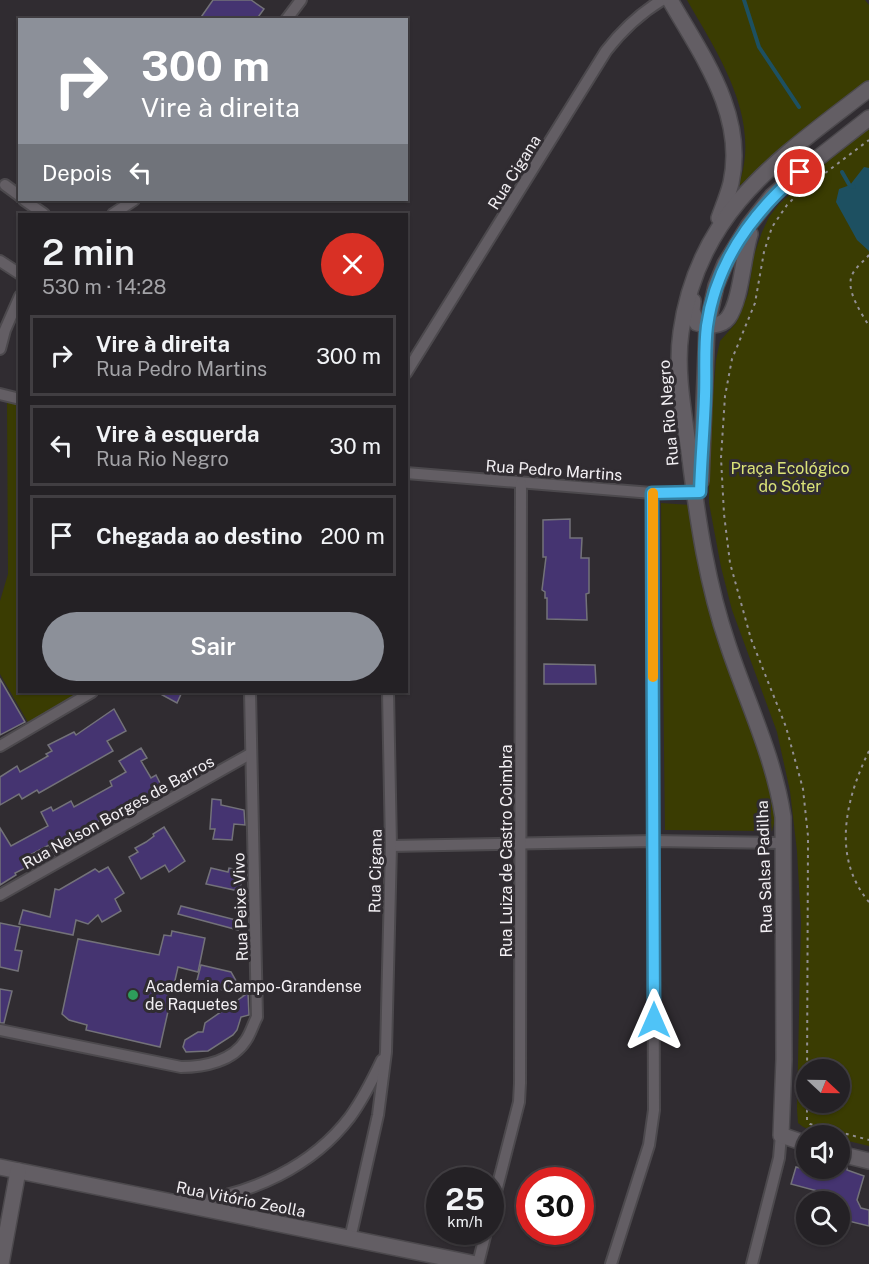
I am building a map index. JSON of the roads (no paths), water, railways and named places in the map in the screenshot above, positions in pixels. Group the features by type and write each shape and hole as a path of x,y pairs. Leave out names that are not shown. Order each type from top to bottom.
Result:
{"main road":[{"path":"670,0 715,79 732,127 731,183 713,238"},
{"name":"Rua Rio Negro","path":"698,496 681,382 681,333 691,287 698,268 730,210 758,178 786,153 869,89"},
{"name":"Rua Rio Negro","path":"698,496 707,326 716,286 725,264 761,208 800,172 869,118"},
{"path":"698,268 692,311 697,323 707,326 722,323 728,318 737,297 745,252 753,224 761,208"},
{"name":"Rua Salsa Padilha","path":"698,496 704,555 715,605 779,788 783,817 784,1059 781,1135"},
{"path":"781,1135 796,1140"},
{"path":"850,1156 869,1161"},
{"name":"Rua Vitório Zeolla","path":"0,1167 477,1264"},
{"path":"1,1264 18,1171"}],"street":[{"path":"288,18 301,0"},
{"name":"Rua Cigana","path":"408,371 606,51 639,15 662,0"},
{"path":"5,185 18,195"},
{"path":"25,201 43,213"},
{"path":"114,213 132,201"},
{"path":"0,261 18,273"},
{"path":"0,350 5,330 18,301"},
{"path":"0,394 18,398"},
{"name":"Rua Pedro Martins","path":"408,474 698,496"},
{"name":"Rua Luiza de Castro Coimbra","path":"502,1167 519,1102 522,844 521,483"},
{"path":"610,1264 648,1145 654,1110 652,493"},
{"path":"0,746 90,693"},
{"name":"Rua Peixe Vivo","path":"0,1030 181,1067 204,1067 226,1057 246,1041 256,1017 250,693"},
{"name":"Rua Cigana","path":"350,1239 378,1115 386,1052 391,846 388,693"},
{"name":"Rua Nelson Borges de Barros","path":"0,896 250,754"},
{"path":"391,846 653,841 784,843"},
{"name":"Rua Cigana","path":"177,1204 214,1199 250,1187 281,1175 308,1159 350,1116 373,1079 386,1052"},
{"path":"752,1264 779,1158 781,1135"},
{"path":"477,1264 482,1245"}],"water":[{"path":"864,167 869,168 869,251 857,240 836,202 839,189 850,185"}],"waterway":[{"path":"744,0 759,47 799,107"},
{"path":"842,172 850,186 854,187"}],"place":[{"name":"Academia Campo-Grandense de Raquetes","path":"133,995"}],"park label":[{"name":"Praça Ecológico do Sóter","path":"790,477"}]}
